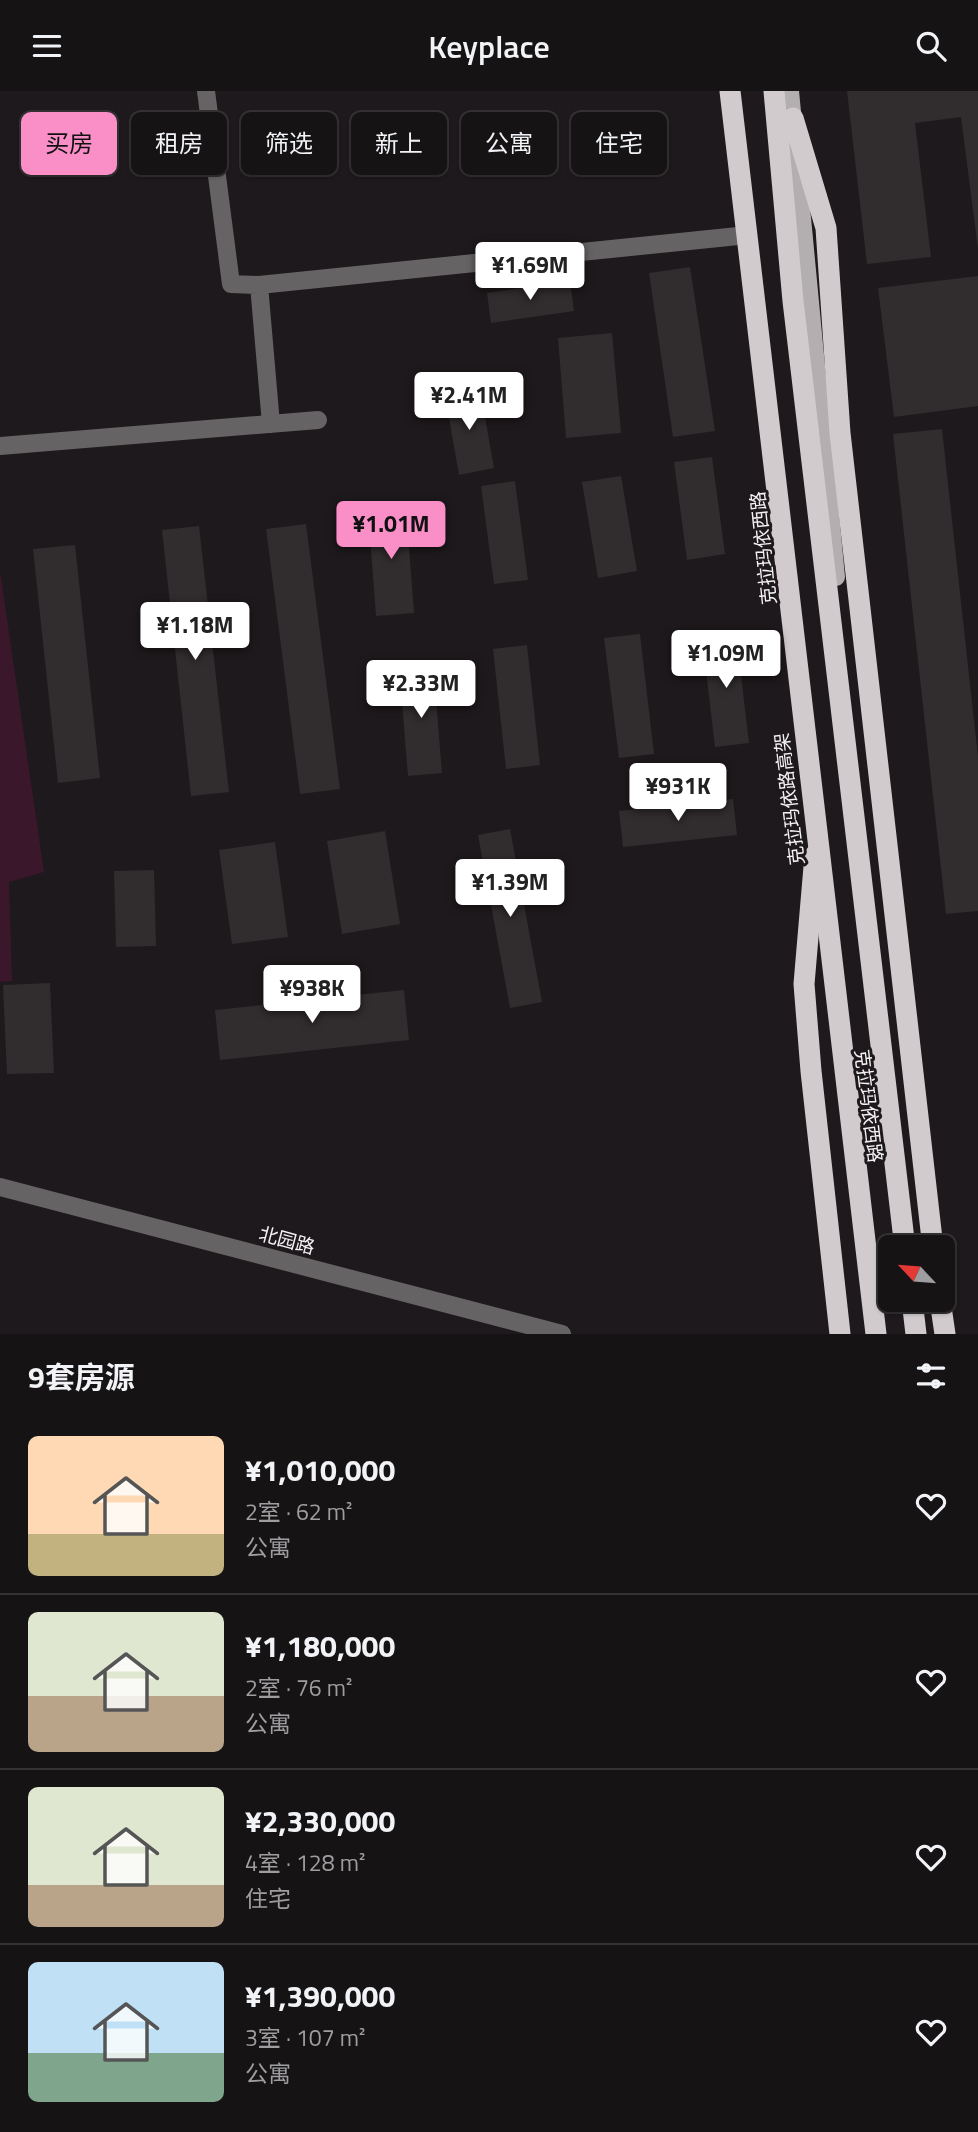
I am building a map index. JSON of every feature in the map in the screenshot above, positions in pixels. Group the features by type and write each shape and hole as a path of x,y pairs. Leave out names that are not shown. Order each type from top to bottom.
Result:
{"highway":[{"name":"克拉玛依路高架","path":"729,91 875,1334"},
{"path":"774,91 793,301 903,1235"},
{"path":"793,118 826,228 840,433 932,1235"},
{"path":"815,847 804,984 812,1085 840,1334"},
{"path":"914,1313 916,1334"},
{"path":"942,1313 945,1334"}],"main road":[{"name":"克拉玛依西路","path":"729,91 762,333 815,847 863,1219 875,1334"},
{"name":"克拉玛依西路","path":"790,91 875,969 909,1235"},
{"path":"920,1313 922,1334"}],"street":[{"path":"206,91 231,284 259,285 748,235"},
{"path":"259,285 271,424"},
{"path":"0,446 318,420"},
{"name":"北园路","path":"0,1187 562,1334"}],"shaded area":[{"path":"0,571 44,872 9,882 12,981 0,982"}],"building":[{"path":"847,91 978,91 978,249 961,117 915,123 931,257 867,264"},
{"path":"690,267 715,431 673,437 649,273"},
{"path":"978,276 978,406 894,417 878,288"},
{"path":"570,281 574,311 491,323 487,293"},
{"path":"612,333 621,433 566,438 558,338"},
{"path":"480,389 494,468 459,475 445,395"},
{"path":"942,429 978,757 978,911 946,914 893,434"},
{"path":"712,457 725,554 687,560 674,462"},
{"path":"621,476 637,571 598,578 582,482"},
{"path":"515,481 528,580 494,584 481,486"},
{"path":"406,507 414,613 376,616 368,510"},
{"path":"306,524 340,789 300,794 266,529"},
{"path":"199,526 229,792 191,796 162,530"},
{"path":"75,545 100,778 58,783 33,549"},
{"path":"736,633 749,743 715,747 702,637"},
{"path":"640,634 654,754 619,758 604,638"},
{"path":"527,645 540,765 506,769 493,649"},
{"path":"433,663 442,773 408,776 399,667"},
{"path":"733,799 737,835 623,847 619,811"},
{"path":"510,829 542,1002 510,1008 478,835"},
{"path":"385,831 400,924 342,934 327,841"},
{"path":"275,842 288,937 232,944 219,850"},
{"path":"154,870 156,946 116,947 114,871"},
{"path":"50,983 54,1073 7,1074 3,985"},
{"path":"404,990 409,1040 220,1060 215,1010"}]}
